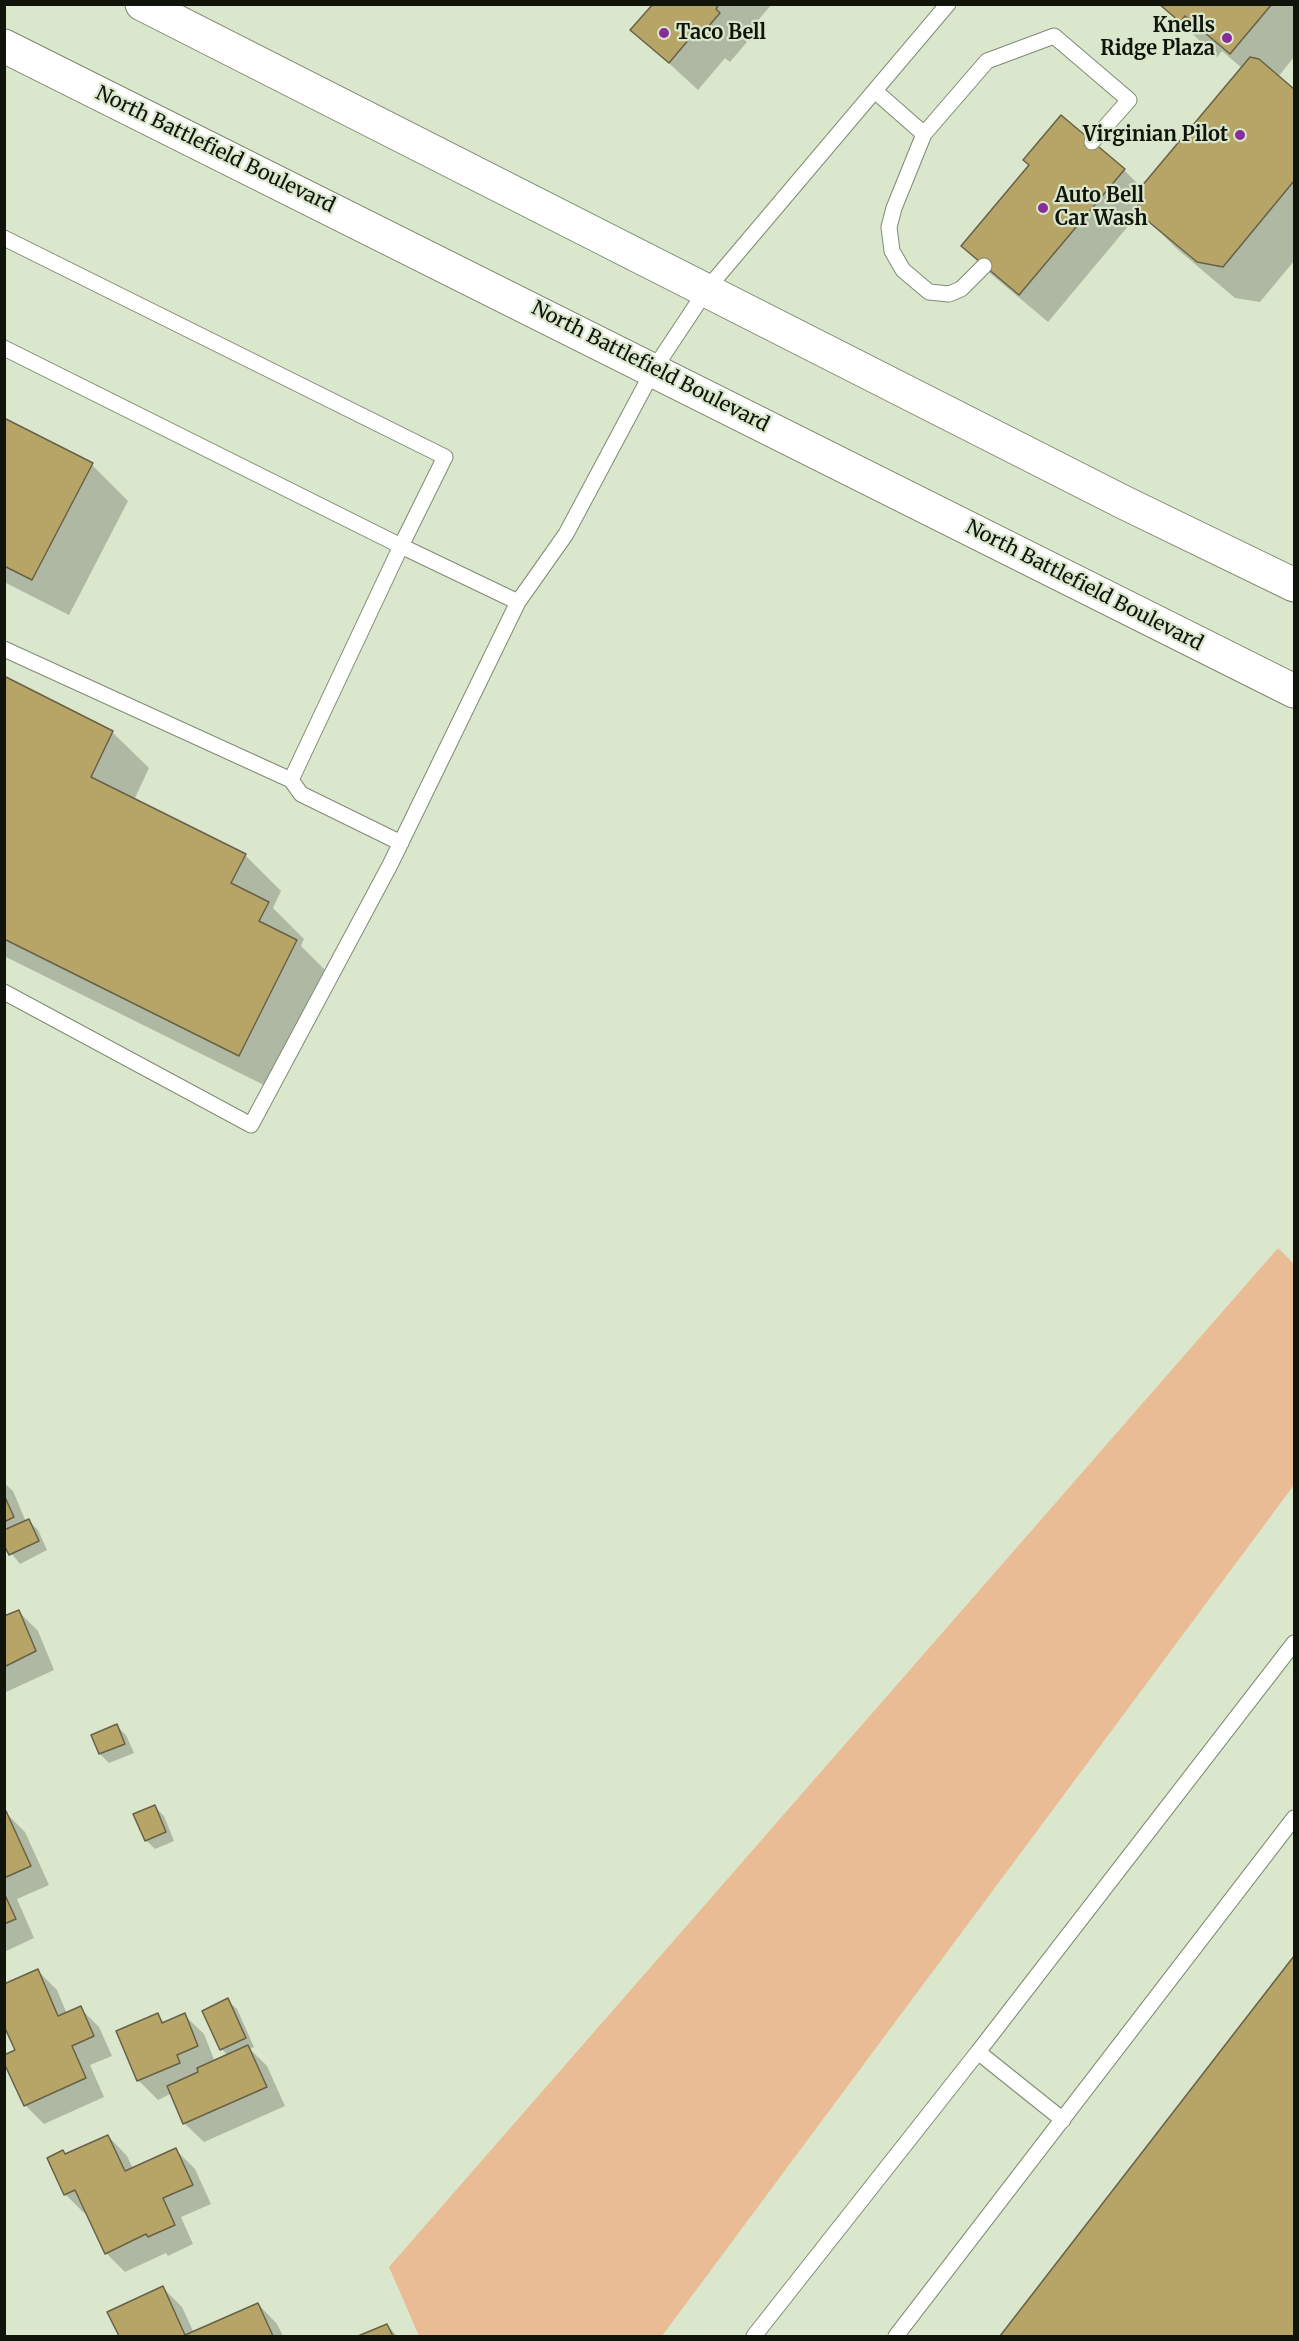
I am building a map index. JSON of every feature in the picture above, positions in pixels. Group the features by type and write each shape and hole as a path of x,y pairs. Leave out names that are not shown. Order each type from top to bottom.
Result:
{"main road":[{"path":"142,4 1123,502 1294,585"},
{"name":"North Battlefield Boulevard","path":"4,46 1294,691"}],"lane":[{"path":"4,992 250,1125 401,843 518,602 566,534 654,369 707,289 948,4"},
{"path":"984,266 961,289 949,294 929,292 903,270 892,251 889,227 924,134 987,61 1054,36 1129,100 1092,142"},
{"path":"875,91 924,134"},
{"path":"4,238 445,457 291,780"},
{"path":"4,348 518,602"},
{"path":"4,649 291,780 301,794 401,843"},
{"path":"754,2337 1294,1643"},
{"path":"896,2337 1294,1818"},
{"path":"978,2052 1063,2120"}],"shaded area":[{"path":"1278,1248 1294,1264 1294,1485 662,2336 419,2336 389,2267"}],"building":[{"name":"Taco Bell","path":"653,4 719,4 716,9 720,13 701,35 696,31 669,63 630,30"},
{"name":"Knells Ridge Plaza","path":"1159,4 1272,4 1230,54 1185,16 1180,22"},
{"name":"Virginian Pilot","path":"1250,57 1259,59 1294,89 1294,181 1223,267 1197,262 1137,212 1141,187"},
{"name":"Auto Bell Car Wash","path":"1061,115 1125,169 1019,295 961,246 1029,165 1023,160"},
{"path":"4,418 93,463 32,580 4,566"},
{"path":"4,676 113,731 91,777 246,854 231,883 269,902 259,921 297,940 239,1056 4,939"},
{"path":"4,1495 14,1517 4,1522"},
{"path":"29,1519 39,1541 9,1555 4,1545 4,1530"},
{"path":"19,1610 36,1651 4,1667 4,1616"},
{"path":"117,1724 125,1744 99,1754 91,1735"},
{"path":"155,1805 166,1832 145,1841 133,1814"},
{"path":"6,1811 31,1866 4,1878 4,1812"},
{"path":"4,1893 16,1919 4,1924"},
{"path":"1294,1956 1294,2336 1000,2336"},
{"path":"38,1969 58,2016 81,2006 94,2036 72,2046 86,2078 24,2106 4,2063 4,2055 15,2050 4,2026 4,1984"},
{"path":"228,1998 246,2038 220,2050 202,2011"},
{"path":"158,2013 162,2023 185,2013 198,2046 177,2055 180,2063 137,2081 116,2031"},
{"path":"248,2045 267,2087 183,2124 167,2086 198,2072 197,2068"},
{"path":"108,2135 125,2171 176,2148 193,2185 163,2198 175,2225 148,2237 146,2234 105,2254 75,2190 64,2195 47,2158 63,2150 65,2154"},
{"path":"163,2286 185,2335 258,2303 273,2336 119,2336 107,2312"},
{"path":"387,2324 393,2336 358,2336"}],"place":[{"name":"Taco Bell","path":"664,33"},
{"name":"Knells Ridge Plaza","path":"1227,38"},
{"name":"Virginian Pilot","path":"1240,135"},
{"name":"Auto Bell Car Wash","path":"1043,208"}]}
